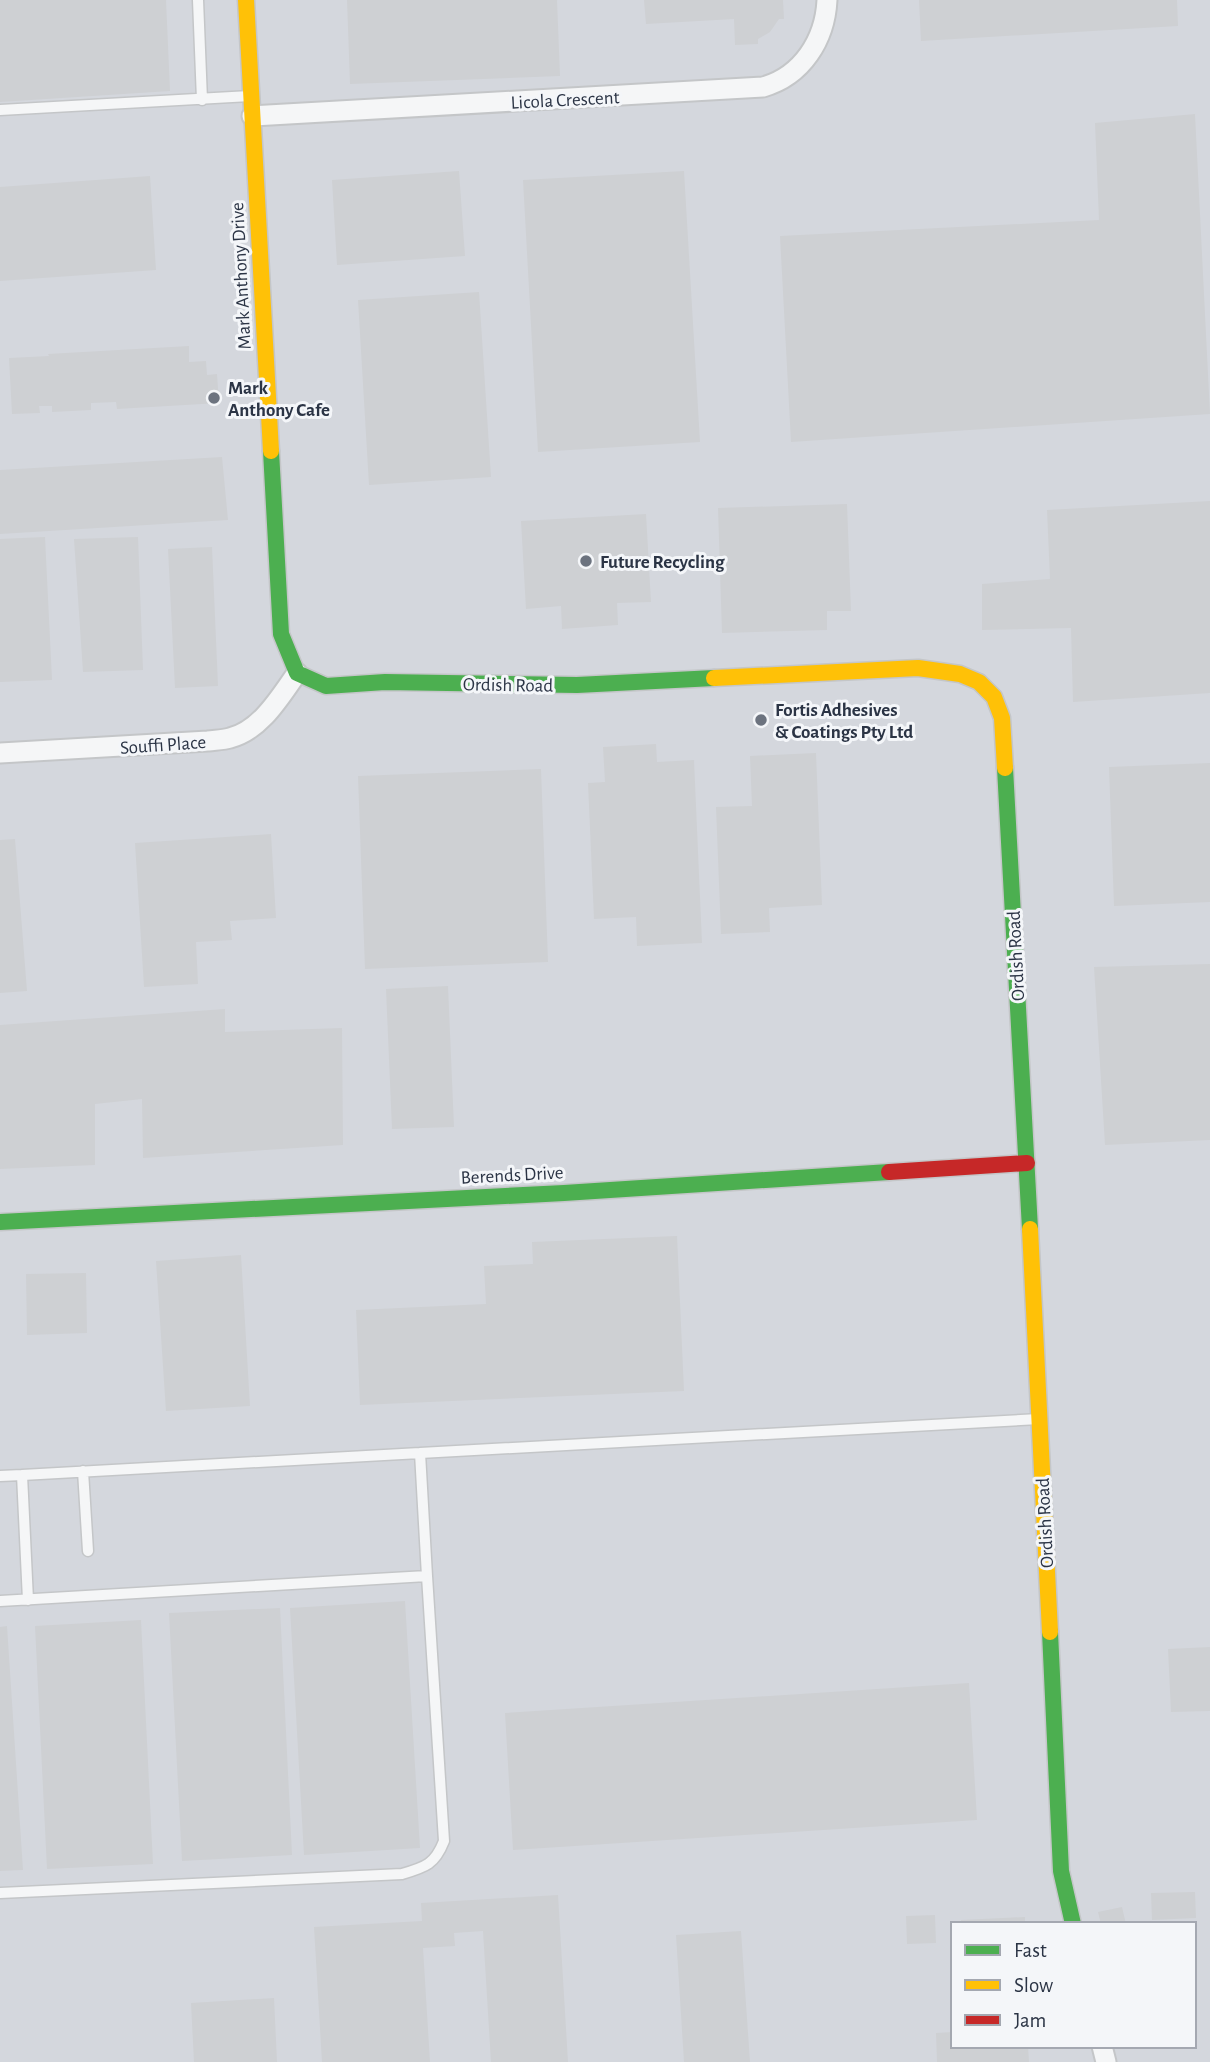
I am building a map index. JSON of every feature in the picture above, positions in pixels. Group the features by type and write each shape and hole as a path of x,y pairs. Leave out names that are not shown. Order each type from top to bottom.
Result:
{"street":[{"name":"Mark Anthony Drive","path":"246,0 281,634 297,673"},
{"name":"Licola Crescent","path":"251,106 763,87 785,77 811,54 824,22 827,0"},
{"name":"Ordish Road","path":"297,673 326,686 385,682 577,685 918,668 950,670 975,680 993,696 1002,718 1027,1163 1061,1871 1073,1922"},
{"name":"Souffi Place","path":"0,753 232,738 249,730 262,719 297,673"},
{"name":"Berends Drive","path":"0,1222 564,1193 1027,1163"}],"lane":[{"path":"198,0 202,100"},
{"path":"0,110 202,100 251,106"},
{"path":"0,1476 1039,1419"},
{"path":"0,1893 402,1874 431,1863 439,1854 444,1841 420,1453"},
{"path":"83,1472 88,1550"},
{"path":"22,1475 28,1600"},
{"path":"0,1601 427,1577"}],"shaded area":[{"path":"0,0 1210,0 1210,2062 0,2062"}],"building":[{"path":"0,0 166,0 170,91 0,102"},
{"path":"347,0 557,0 560,76 350,84"},
{"path":"644,0 783,0 784,19 779,19 770,32 758,39 758,44 735,45 734,19 646,24"},
{"path":"919,0 1177,0 1178,26 921,41"},
{"path":"1195,114 1210,414 791,442 780,236 1099,220 1095,123"},
{"path":"459,171 465,256 337,265 332,180"},
{"path":"684,171 700,442 538,452 523,180"},
{"path":"150,176 156,270 0,281 0,187"},
{"path":"479,292 491,477 369,485 358,300"},
{"path":"189,346 189,362 206,361 207,375 217,374 219,403 117,409 116,402 91,403 91,410 52,412 52,406 39,406 40,413 12,414 9,358"},
{"path":"222,457 228,520 0,534 0,470"},
{"path":"1210,501 1210,693 1073,702 1071,628 982,630 982,584 1050,579 1047,510"},
{"path":"847,504 851,611 827,611 827,630 722,633 718,508"},
{"name":"Future Recycling","path":"646,514 651,602 617,603 618,625 562,629 561,606 526,609 521,521"},
{"path":"45,537 52,680 0,682 0,539"},
{"path":"138,537 143,670 83,672 74,539"},
{"path":"212,547 218,686 175,688 168,549"},
{"path":"656,744 657,762 694,760 702,943 637,946 636,917 594,919 588,783 605,782 603,747"},
{"path":"816,753 822,905 769,908 770,932 721,934 716,807 752,806 750,756"},
{"path":"1210,763 1210,902 1114,906 1109,767"},
{"path":"541,769 548,962 365,969 358,776"},
{"path":"271,834 276,918 230,921 232,940 196,942 198,984 144,987 135,843"},
{"path":"15,839 27,991 0,993 0,840"},
{"path":"1210,964 1210,1140 1105,1145 1094,967"},
{"path":"448,986 454,1127 392,1129 386,989"},
{"path":"225,1009 225,1032 342,1028 343,1145 143,1158 142,1099 95,1104 95,1165 0,1169 0,1025"},
{"path":"677,1236 684,1391 360,1405 356,1310 486,1304 484,1266 533,1264 532,1242"},
{"path":"241,1255 250,1406 166,1411 156,1261"},
{"path":"86,1273 87,1333 27,1335 26,1274"},
{"path":"405,1601 420,1848 304,1855 290,1608"},
{"path":"280,1608 292,1855 182,1861 169,1613"},
{"path":"141,1620 153,1864 47,1869 35,1626"},
{"path":"7,1626 23,1870 0,1871 0,1627"},
{"path":"1210,1647 1210,1711 1171,1712 1168,1649"},
{"path":"969,1683 977,1820 513,1850 505,1713"},
{"path":"1195,1892 1196,1918 1152,1920 1151,1893"},
{"path":"558,1895 568,2062 491,2062 483,1931 454,1933 455,1946 423,1948 430,2062 322,2062 314,1927 422,1921 421,1903"},
{"path":"1122,1907 1126,1922 1100,1922 1098,1912"},
{"path":"935,1915 936,1943 907,1944 906,1916"},
{"path":"1025,1917 1025,1922 961,1920"},
{"path":"741,1931 750,2062 684,2062 676,1935"},
{"path":"274,1998 277,2062 194,2062 191,2003"},
{"path":"951,2032 951,2048 1028,2048 1029,2062 937,2062 936,2033"}],"traffic: fast":[{"path":"271,451 281,634 297,673 326,686 385,682 577,685 714,678"},
{"path":"1005,768 1030,1229"},
{"path":"0,1222 564,1193 889,1172"},
{"path":"1050,1632 1061,1871 1073,1922"}],"traffic: slow":[{"path":"246,0 271,451"},
{"path":"714,678 918,668 960,674 979,682 994,697 1002,718 1005,768"},
{"path":"1030,1229 1050,1632"}],"traffic: jam":[{"path":"889,1172 1027,1163"}],"place":[{"name":"Mark Anthony Cafe","path":"214,398"},
{"name":"Future Recycling","path":"586,561"},
{"name":"Fortis Adhesives & Coatings Pty Ltd","path":"761,720"}]}
